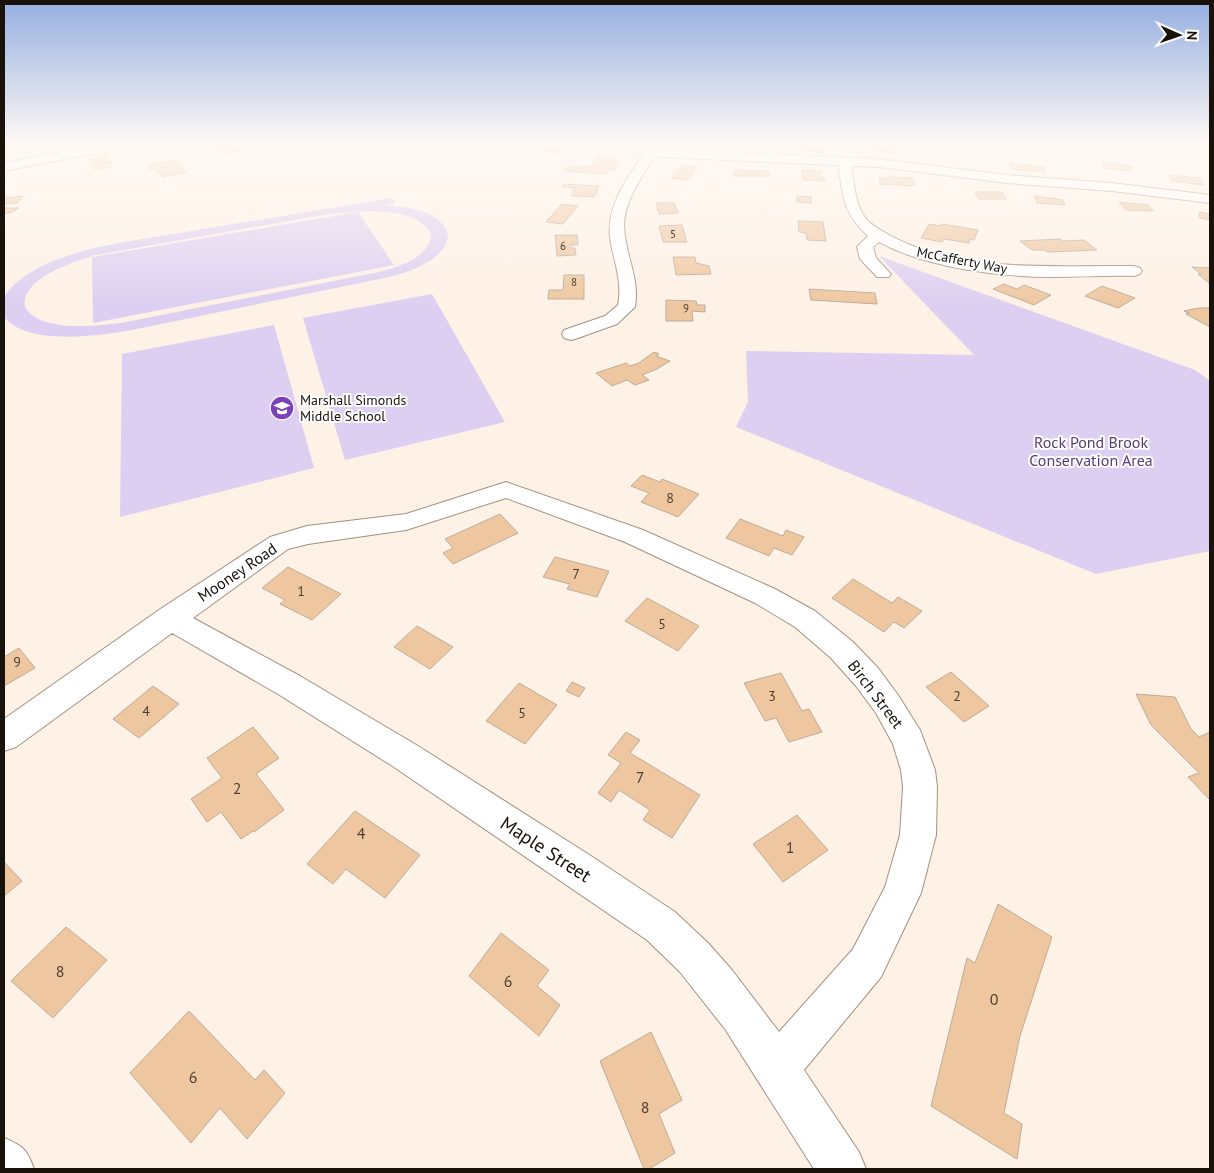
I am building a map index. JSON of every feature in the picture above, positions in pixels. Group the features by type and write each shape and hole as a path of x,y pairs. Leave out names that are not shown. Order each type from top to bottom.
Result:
{"street":[{"path":"571,334 611,320 626,307 628,287 618,236 618,218 626,198"},
{"name":"McCafferty Way","path":"852,198 856,216 865,226 878,236 902,248 923,254 1008,269 1048,272 1134,271"},
{"path":"878,236 868,241 865,247 868,259 883,274"},
{"name":"Mooney Road","path":"4,737 169,618 280,543 307,535 406,522 506,490"},
{"name":"Birch Street","path":"506,490 634,536 792,610 818,629 855,663 887,704 908,740 918,770 920,807 918,835 902,894 867,963 810,1031 776,1067"},
{"name":"Maple Street","path":"169,618 279,678 400,753 635,907 668,932 713,981 776,1067 842,1169"},
{"path":"4,1162 10,1169"}],"green space":[{"path":"392,198 396,203 385,205 413,209 432,215 445,227 448,236 446,244 435,257 419,267 394,276 132,330 101,335 64,337 29,332 15,326 4,317 4,297 13,285 26,276 55,260 118,243","holes":["370,211 395,213 413,218 426,227 431,234 430,242 412,260 379,272 121,323 84,326 55,324 43,321 32,315 25,307 25,297 39,280 63,267 96,255 329,214"]},
{"path":"358,212 394,265 93,323 92,257"},
{"name":"Rock Pond Brook Conservation Area","path":"879,256 1195,370 1210,381 1210,551 1096,574 736,427 748,402 746,351 974,355"},
{"path":"432,294 505,422 345,460 303,318"},
{"path":"274,325 314,468 120,517 122,354"}],"building":[{"path":"4,198 22,198 17,203 4,204"},
{"path":"797,198 811,198 811,203 797,202"},
{"path":"978,198 1006,199 979,199"},
{"path":"1035,198 1047,198 1063,200 1065,205 1037,203"},
{"path":"1119,202 1148,205 1154,211 1126,210"},
{"path":"656,203 674,203 678,213 659,214"},
{"path":"562,204 578,206 563,224 546,222"},
{"path":"6,208 19,208 10,213 4,213"},
{"path":"1199,212 1210,214 1210,220 1200,218"},
{"path":"798,221 823,222 826,241 807,240 806,233 799,232"},
{"path":"929,224 941,226 942,224 978,230 974,240 970,239 969,243 944,239 942,242 921,238"},
{"path":"682,225 687,242 663,242 659,226"},
{"path":"555,235 577,235 578,245 570,245 571,248 575,248 576,255 557,256"},
{"path":"1060,239 1063,241 1084,240 1097,250 1048,252 1045,250 1032,250 1020,241"},
{"path":"673,257 695,257 696,263 709,266 711,274 676,275"},
{"path":"1192,267 1210,268 1210,284 1198,274 1201,274"},
{"path":"564,275 584,275 584,299 548,299 549,290 563,290"},
{"path":"1004,284 1017,289 1024,285 1051,295 1034,305 993,289"},
{"path":"1102,286 1135,298 1118,308 1085,296"},
{"path":"809,289 875,293 877,304 811,300"},
{"path":"666,300 696,301 697,305 705,305 705,312 692,311 693,321 666,321"},
{"path":"1210,308 1210,327 1186,314 1189,313 1184,311"},
{"path":"654,352 659,354 656,356 670,361 642,375 649,380 635,385 627,380 612,386 596,373 626,363 630,366 639,363"},
{"path":"642,475 660,482 662,479 699,494 678,517 641,502 649,493 631,486"},
{"path":"500,514 518,533 453,564 443,553 453,548 445,539"},
{"path":"740,519 783,536 786,530 804,537 792,555 774,548 769,556 726,538"},
{"path":"555,557 609,571 597,597 567,589 570,584 543,577"},
{"path":"288,567 341,594 312,620 280,604 285,600 262,588"},
{"path":"853,579 892,603 898,597 922,611 904,628 894,622 884,632 832,598"},
{"path":"647,598 699,626 678,651 625,621"},
{"path":"417,626 453,647 430,669 394,647"},
{"path":"19,648 35,668 4,686 4,657"},
{"path":"951,672 989,706 964,722 926,687"},
{"path":"781,673 802,711 809,709 822,732 789,742 776,718 765,721 744,683"},
{"path":"572,682 585,688 579,697 566,691"},
{"path":"519,683 557,705 525,744 486,721"},
{"path":"153,686 179,704 139,738 113,719"},
{"path":"1136,694 1175,697 1191,729 1199,737 1210,732 1210,800 1188,777 1199,773 1151,725"},
{"path":"253,727 279,758 256,774 284,810 241,839 221,812 207,822 191,799 222,778 207,758"},
{"path":"626,732 640,740 630,753 700,795 672,838 643,820 650,810 619,790 611,802 598,793 621,763 608,755"},
{"path":"355,811 420,855 385,898 346,869 333,884 307,864"},
{"path":"797,815 828,850 783,882 753,844"},
{"path":"4,862 22,881 4,896"},
{"path":"998,904 1052,937 1020,1036 1004,1113 1022,1124 1017,1159 931,1106 967,958 975,963"},
{"path":"66,927 107,960 53,1018 11,981"},
{"path":"501,933 549,970 537,986 560,1005 539,1036 469,976"},
{"path":"189,1011 255,1080 264,1070 285,1093 247,1139 220,1108 191,1143 130,1073"},
{"path":"651,1032 682,1100 659,1114 675,1153 649,1169 644,1169 600,1061"}],"place":[{"name":"Marshall Simonds Middle School","path":"282,408"}]}
